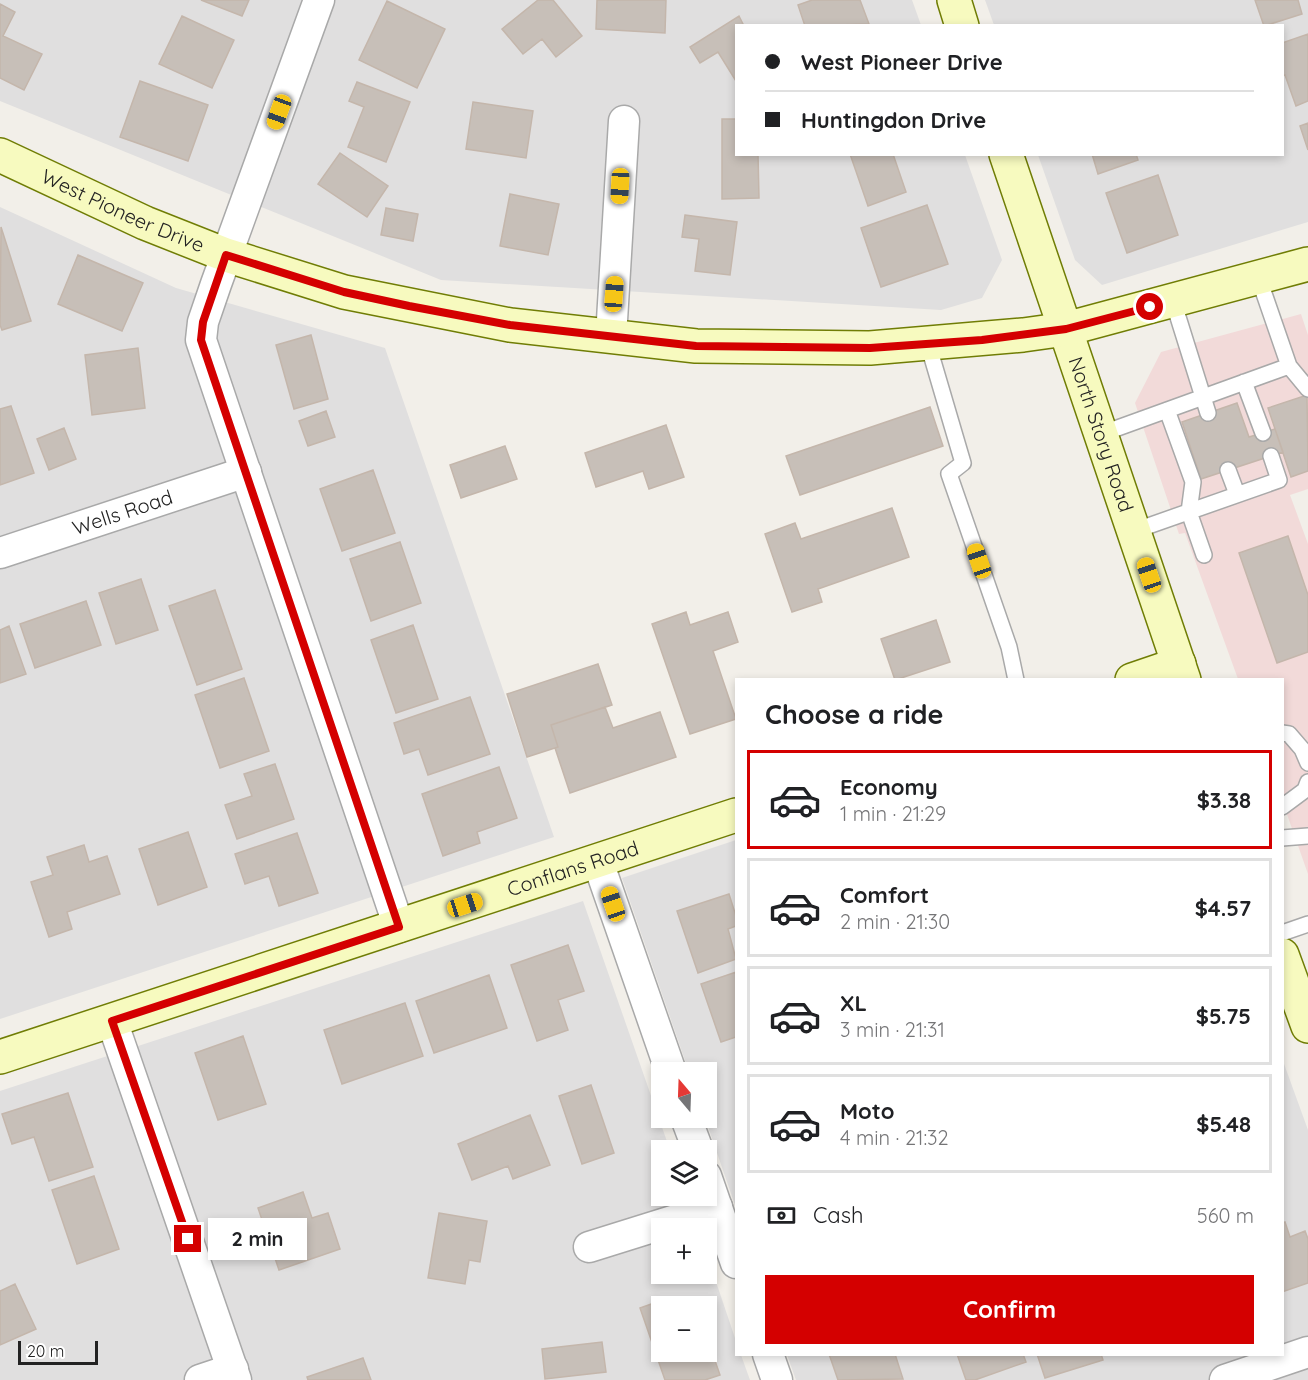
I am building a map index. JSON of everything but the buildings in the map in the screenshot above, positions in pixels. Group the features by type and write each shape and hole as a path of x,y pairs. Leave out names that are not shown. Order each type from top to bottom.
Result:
{"main road":[{"path":"954,0 961,24"},
{"name":"West Pioneer Drive","path":"0,155 145,223 226,255 344,292 510,325 696,346 799,349 928,344 1066,329 1308,264"},
{"name":"North Story Road","path":"1007,156 1181,672"},
{"path":"1144,678 1181,672"},
{"name":"Conflans Road","path":"0,1057 735,815"},
{"path":"1284,963 1296,1011"}],"street":[{"path":"319,0 226,255 203,322 201,340 399,927"},
{"path":"611,337 624,121"},
{"name":"Wells Road","path":"0,553 246,472"},
{"path":"598,862 668,1062"},
{"path":"112,1021 234,1375 200,1380"},
{"path":"589,1247 717,1207 735,1260"},
{"path":"1225,1380 1308,1352"},
{"path":"769,1356 777,1380"}],"lane":[{"path":"1259,279 1289,366 1308,389"},
{"path":"1173,301 1208,413"},
{"path":"928,344 963,462 949,474 1009,647 1016,678"},
{"path":"1101,434 1289,366"},
{"path":"1244,382 1263,433"},
{"path":"1167,410 1193,482 1189,512 1204,555"},
{"path":"1134,531 1279,480 1271,456"},
{"path":"1228,470 1237,494"},
{"path":"1284,734 1289,734 1302,749 1308,763"},
{"path":"1284,805 1307,787"},
{"path":"1284,838 1308,836"},
{"path":"1284,932 1308,924"}],"shaded area":[{"path":"0,0 912,0 921,24 735,24 735,156 965,156 1002,260 982,298 941,310 441,280 0,101"},
{"path":"985,0 1308,0 1308,222 1102,285 1075,260 1038,156 1284,156 1284,24 994,24"},
{"path":"0,207 176,288 385,348 554,837 0,1019"},
{"path":"1301,314 1308,335 1308,489 1290,495 1308,544 1308,874 1284,806 1284,678 1238,678 1185,533 1179,534 1135,403 1161,352"},
{"path":"735,840 735,1205 717,1153 717,1140 713,1140 708,1128 717,1128 717,1062 686,1062 622,878"},
{"path":"583,901 651,1096 651,1128 662,1128 667,1140 651,1140 651,1206 689,1206 694,1218 651,1218 651,1284 717,1284 735,1338 735,1356 741,1356 750,1380 0,1380 0,1091"},
{"path":"1284,1064 1308,1130 1308,1380 796,1380 787,1356 1284,1356"}],"route":[{"path":"188,1239 112,1021 399,927 201,340 203,322 226,255 344,292 409,306 510,325 696,346 799,349 870,348 982,340 1066,329 1150,307"}]}
